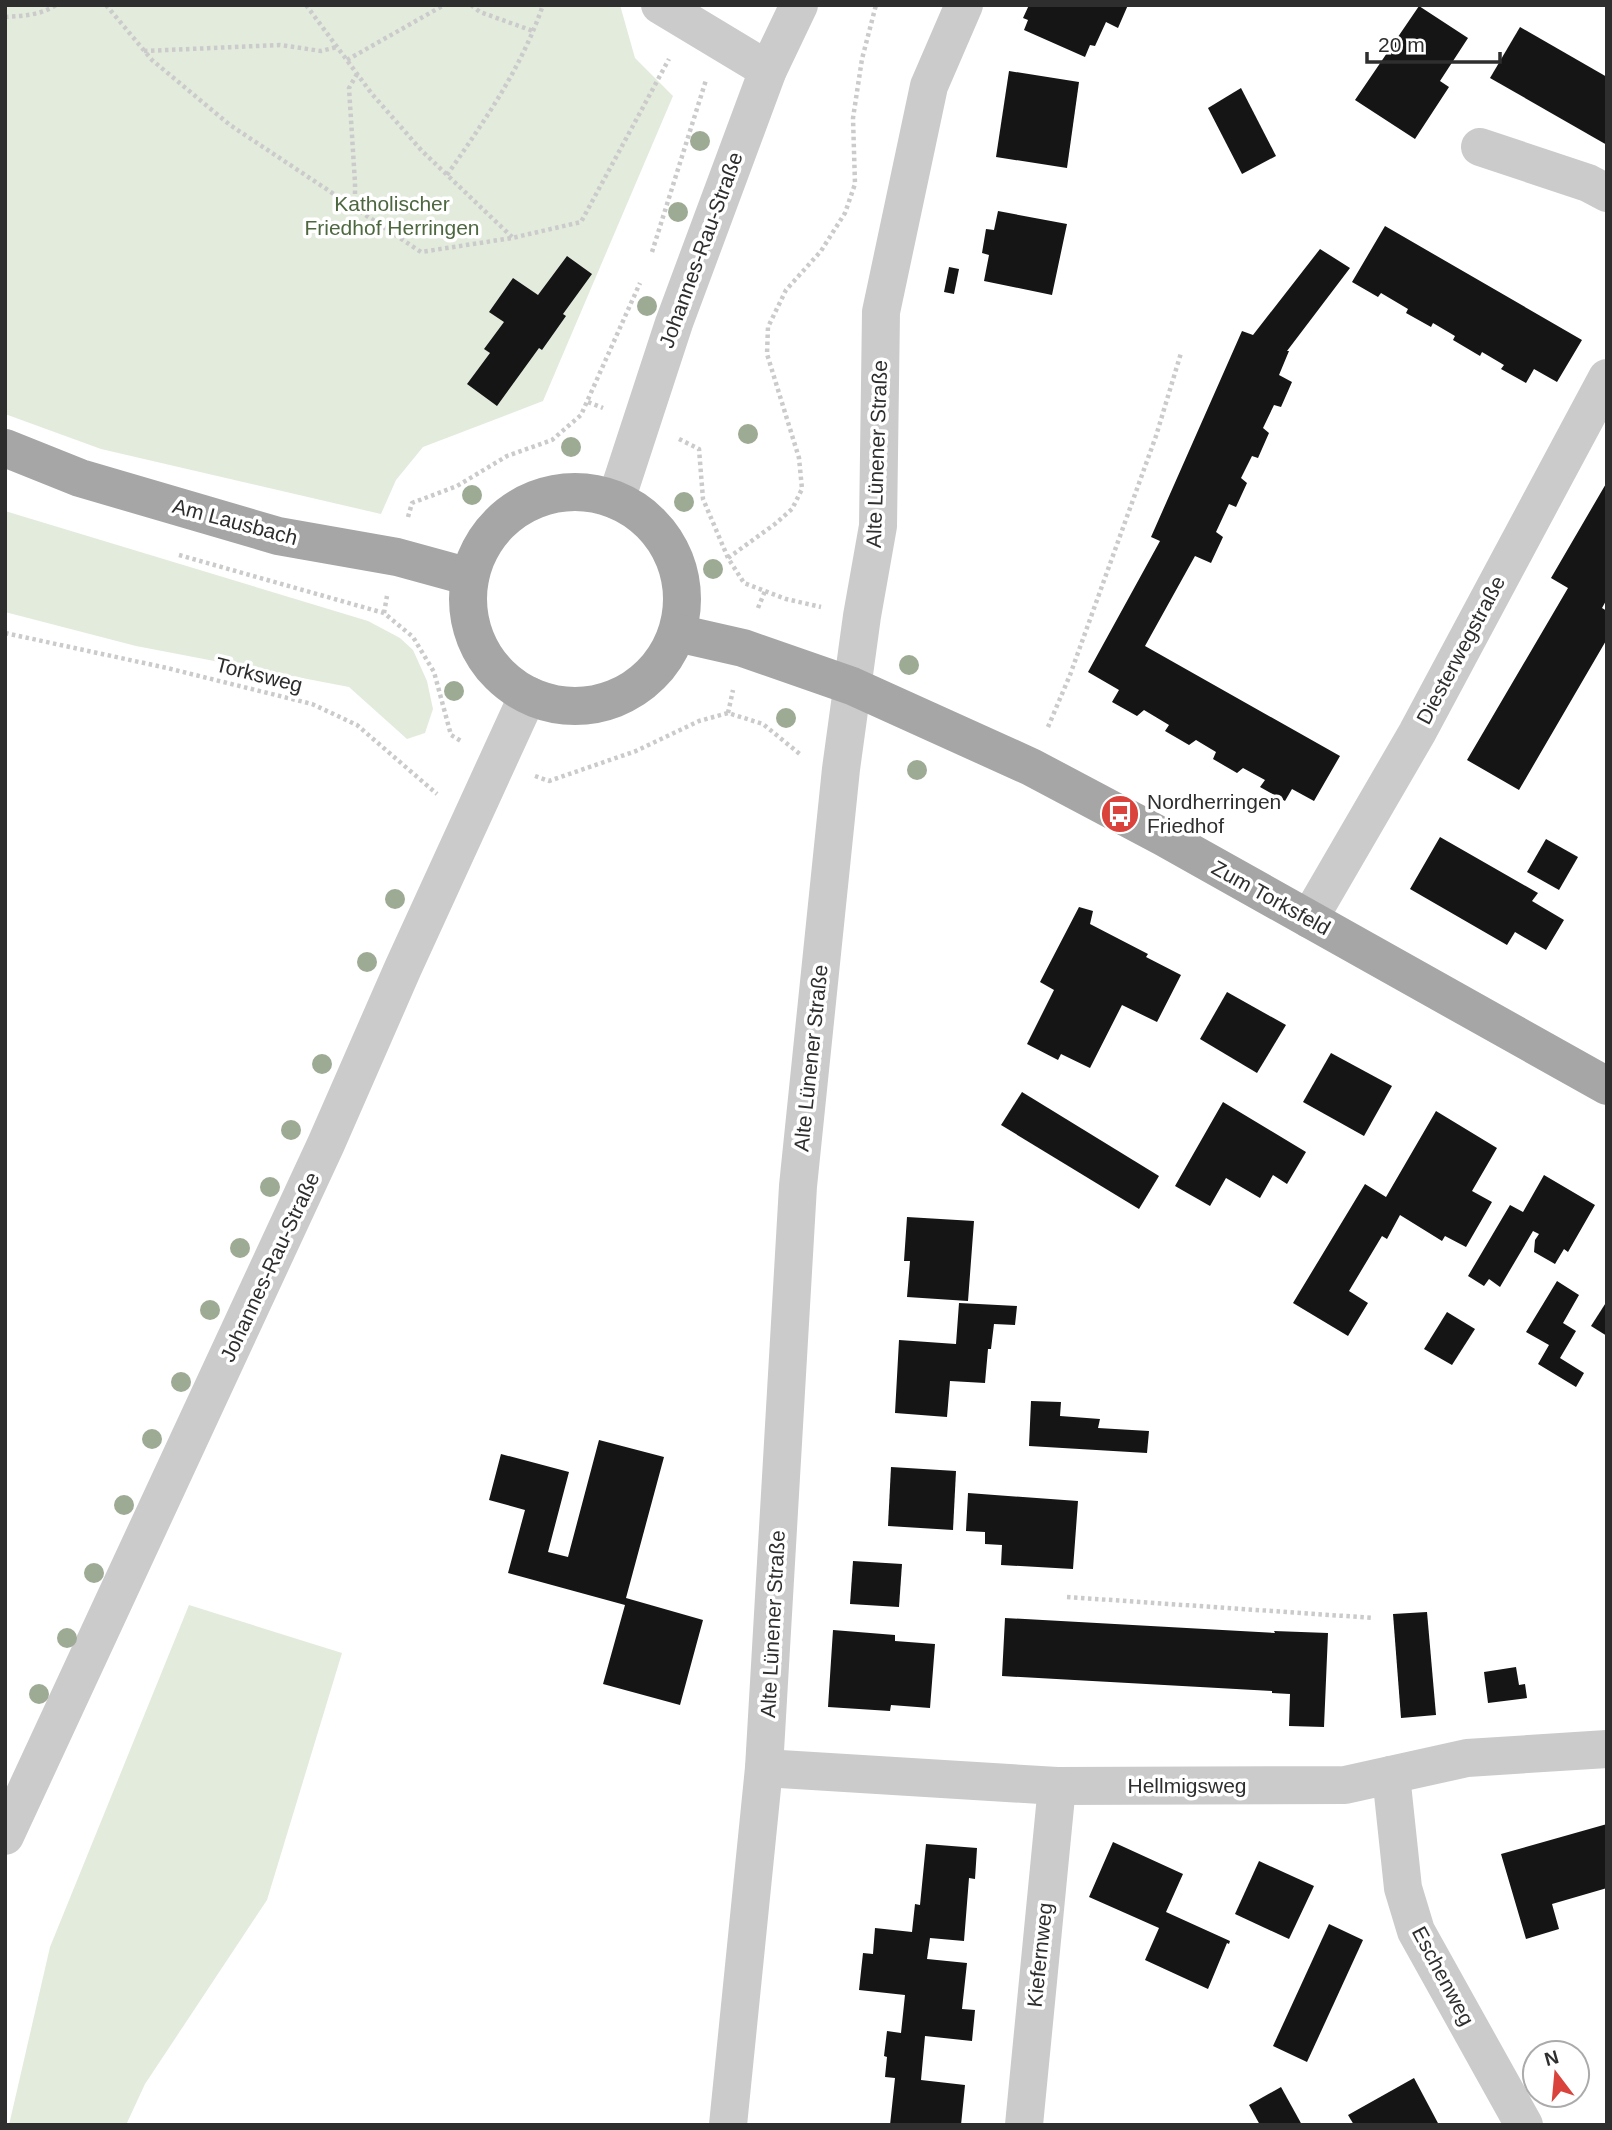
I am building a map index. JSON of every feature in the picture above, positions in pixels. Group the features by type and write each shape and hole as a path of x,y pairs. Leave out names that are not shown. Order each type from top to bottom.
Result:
{"main road":[{"name":"Am Lausbach","path":"5,448 80,478 278,536 397,557 470,577"},
{"path":"570,492 616,500 634,509 649,522 663,537 673,554 682,594 677,633 654,672 636,687 616,698 595,705 572,706 549,703 528,695 499,675 479,646 469,612 470,577 478,555 490,535 506,518 525,505 547,496 570,492"},
{"path":"677,633 743,648 852,686"},
{"name":"Zum Torksfeld","path":"852,686 1031,767 1121,814 1607,1086"}],"street":[{"name":"Johannes-Rau-Straße","path":"616,500 674,323 768,70 799,5"},
{"name":"Alte Lünener Straße","path":"728,2125 764,1768 798,1186 841,769 862,616 878,526 881,312 929,86 964,5"},
{"path":"689,23 768,70"},
{"path":"1480,147 1588,183 1607,194"},
{"name":"Diesterwegstraße","path":"1309,919 1417,733 1607,378"},
{"name":"Johannes-Rau-Straße","path":"5,1836 321,1156 528,695"},
{"name":"Hellmigsweg","path":"764,1768 1057,1786 1345,1785 1467,1758 1607,1749"},
{"name":"Eschenweg","path":"1391,1775 1402,1888 1416,1931 1524,2125"},
{"name":"Kiefernweg","path":"1024,2125 1057,1786"}],"path":[{"path":"5,17 29,16 56,5"},
{"path":"106,5 152,60 230,125 421,252 512,238 582,222 689,23"},
{"path":"306,5 372,94 422,151 512,238"},
{"path":"347,60 444,5"},
{"path":"471,5 480,12 533,31"},
{"path":"447,175 495,106 533,31 542,5"},
{"path":"728,558 792,509 802,489 799,458 767,354 768,327 786,290 821,251 845,213 855,184 853,118 862,59 876,5"},
{"path":"650,256 689,23"},
{"path":"144,51 280,45 321,51 337,47"},
{"path":"355,208 349,88 357,74"},
{"path":"383,613 412,503 457,485 507,456 552,440 581,415 641,281"},
{"path":"1031,767 1079,650 1156,436 1181,353"},
{"path":"588,402 640,421 699,449 703,499 728,558 744,583 786,599 862,616"},
{"path":"172,552 383,613 413,637 434,672 451,735 497,762 549,781 636,751 699,721 728,713 763,724 815,764 841,769"},
{"name":"Torksweg","path":"5,633 166,668 312,704 357,725 469,822"},
{"path":"1067,1597 1374,1618"}],"green space":[{"name":"Katholischer Friedhof Herringen","path":"5,5 620,5 635,58 673,96 543,401 423,447 396,480 381,514 101,449 5,414"},
{"path":"5,511 368,621 400,638 413,650 427,681 433,709 425,733 407,739 349,687 136,646 5,612"},
{"path":"189,1605 342,1653 267,1900 145,2084 126,2125 9,2125 50,1947"}],"building":[{"path":"1029,5 1128,5 1118,28 1106,22 1095,46 1090,45 1085,57 1024,30 1028,20 1023,18"},
{"path":"1419,6 1468,38 1440,81 1449,87 1415,139 1355,100"},
{"path":"1520,27 1607,77 1607,145 1490,78"},
{"path":"1009,71 1079,82 1067,168 996,157"},
{"path":"1241,88 1276,156 1242,174 1208,108"},
{"path":"998,211 1067,224 1052,295 984,281 989,255 982,253 986,229 994,230"},
{"path":"1385,226 1582,340 1557,382 1534,369 1526,383 1501,369 1504,365 1482,352 1480,356 1453,340 1455,336 1433,323 1431,327 1406,313 1408,309 1381,293 1378,297 1352,282"},
{"path":"1320,249 1350,268 1287,351 1279,375 1292,382 1281,407 1274,405 1263,428 1269,433 1258,458 1252,456 1241,478 1247,483 1236,507 1229,504 1216,532 1223,537 1211,563 1195,556 1145,646 1340,756 1314,801 1292,789 1285,801 1260,787 1265,780 1243,768 1237,773 1213,759 1216,752 1196,740 1189,745 1165,731 1169,725 1144,710 1137,716 1112,702 1119,690 1088,672 1160,541 1151,537 1242,331 1253,335"},
{"path":"567,256 592,274 563,314 566,316 542,350 539,348 497,406 467,384 490,353 484,349 504,322 489,312 513,278 538,295"},
{"path":"949,267 959,269 954,294 944,292"},
{"path":"1607,482 1607,599 1602,608 1607,611 1607,639 1519,790 1467,760 1568,588 1551,578"},
{"path":"1440,837 1538,893 1532,901 1564,920 1546,950 1515,932 1507,945 1410,889"},
{"path":"1546,839 1578,857 1559,890 1527,872"},
{"path":"1079,907 1093,911 1090,924 1148,954 1146,957 1181,975 1157,1022 1122,1005 1090,1068 1061,1054 1058,1060 1027,1044 1054,990 1040,982"},
{"path":"1227,992 1286,1025 1257,1073 1200,1039"},
{"path":"1331,1053 1392,1086 1364,1136 1303,1102"},
{"path":"1022,1092 1159,1176 1139,1209 1001,1125"},
{"path":"1223,1102 1306,1152 1287,1184 1273,1175 1260,1198 1226,1178 1210,1206 1175,1186"},
{"path":"1436,1111 1497,1148 1472,1191 1492,1202 1466,1247 1445,1236 1442,1241 1400,1215 1387,1239 1382,1236 1349,1291 1368,1303 1348,1336 1293,1303 1365,1184 1386,1197"},
{"path":"1544,1175 1595,1205 1568,1252 1564,1249 1555,1264 1534,1252 1535,1240 1539,1234 1533,1231 1500,1287 1489,1279 1484,1286 1468,1276 1510,1205 1523,1212"},
{"path":"907,1217 974,1221 968,1301 907,1297 910,1261 904,1261"},
{"path":"1557,1281 1579,1295 1563,1323 1576,1331 1560,1358 1584,1373 1576,1387 1538,1364 1549,1345 1526,1332"},
{"path":"1607,1301 1607,1336 1591,1326"},
{"path":"959,1303 1017,1306 1015,1325 994,1324 991,1349 988,1349 985,1383 950,1381 947,1417 895,1413 899,1340 956,1344"},
{"path":"1447,1312 1475,1329 1452,1365 1424,1349"},
{"path":"1031,1401 1061,1402 1060,1416 1100,1419 1098,1428 1149,1431 1147,1453 1029,1446"},
{"path":"599,1440 664,1457 626,1598 703,1620 680,1705 603,1684 625,1605 508,1573 525,1510 489,1500 501,1454 569,1472 548,1552 568,1557"},
{"path":"891,1467 956,1471 953,1530 888,1526"},
{"path":"968,1493 1078,1501 1073,1569 1001,1565 1002,1545 985,1544 985,1532 966,1531"},
{"path":"853,1561 902,1564 899,1607 850,1604"},
{"path":"1427,1612 1436,1715 1401,1718 1393,1614"},
{"path":"1005,1618 1275,1633 1274,1631 1328,1633 1324,1727 1289,1726 1290,1694 1272,1691 1002,1676"},
{"path":"833,1630 895,1635 895,1641 935,1644 930,1708 891,1705 890,1711 828,1707"},
{"path":"1516,1667 1519,1685 1525,1684 1527,1698 1488,1703 1484,1672"},
{"path":"1607,1824 1607,1888 1552,1904 1559,1929 1526,1939 1501,1854"},
{"path":"1113,1842 1183,1874 1166,1912 1230,1941 1208,1989 1145,1960 1159,1928 1089,1897"},
{"path":"926,1844 977,1848 975,1879 969,1878 964,1941 930,1938 927,1959 967,1963 962,2009 975,2010 972,2041 925,2036 921,2080 965,2085 961,2125 890,2125 895,2078 885,2077 887,2057 884,2056 887,2031 901,2033 905,1995 859,1990 863,1953 873,1954 875,1928 912,1932 915,1904 920,1905"},
{"path":"1259,1861 1314,1886 1289,1939 1235,1914"},
{"path":"1329,1924 1363,1940 1307,2062 1273,2046"},
{"path":"1414,2078 1439,2125 1354,2125 1348,2115"},
{"path":"1281,2087 1302,2125 1260,2125 1249,2105"}],"place":[{"name":"Nordherringen Friedhof","path":"1120,814"}]}
